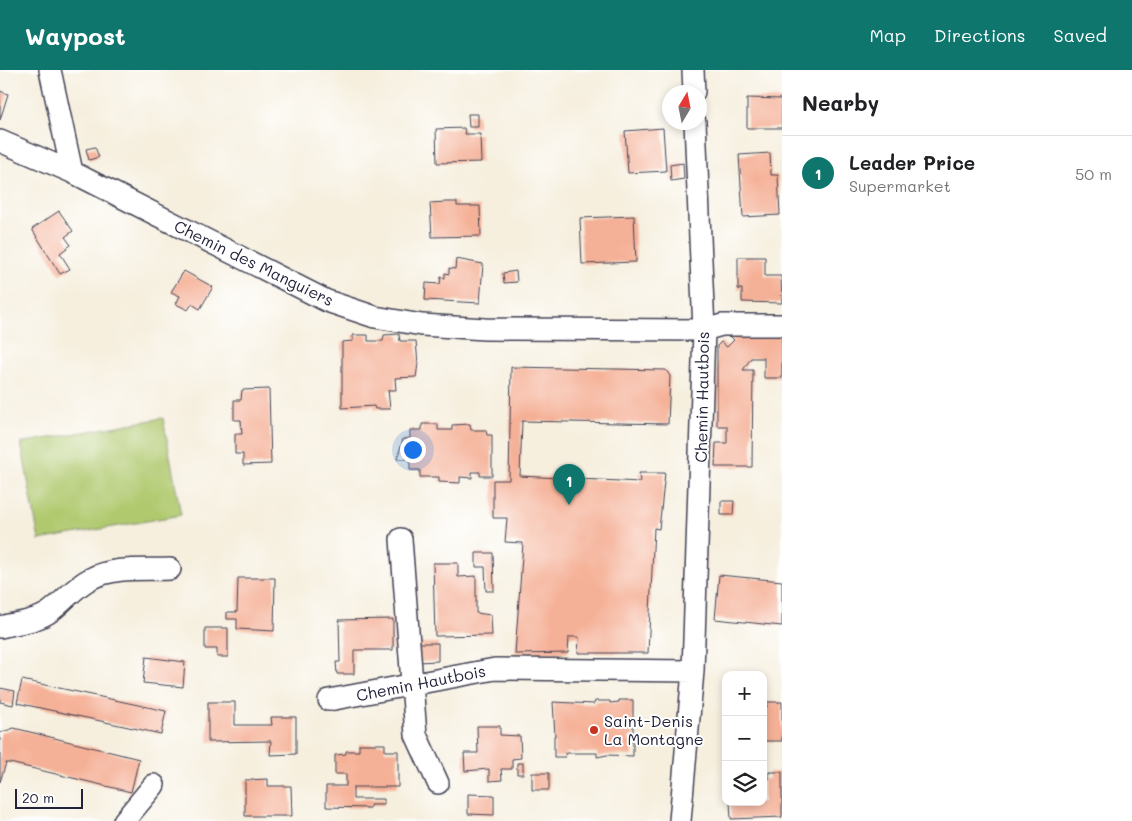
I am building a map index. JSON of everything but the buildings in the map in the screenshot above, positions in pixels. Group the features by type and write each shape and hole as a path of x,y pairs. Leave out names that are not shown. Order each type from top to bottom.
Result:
{"street":[{"path":"50,70 72,172"},
{"path":"693,70 694,85"},
{"name":"Chemin Hautbois","path":"680,821 693,671 699,541 704,330 695,130"},
{"name":"Chemin des Manguiers","path":"0,142 72,172 327,302 374,317 422,325 485,329 704,330 722,325 782,325"},
{"path":"401,539 416,735 438,782"},
{"path":"0,626 36,619 49,612 76,588 91,578 113,571 170,569"},
{"name":"Chemin Hautbois","path":"329,700 509,668 693,671"},
{"path":"124,821 154,785"}],"green space":[{"path":"163,418 181,515 39,540 21,443"}],"place":[{"name":"Leader Price","path":"569,505"},
{"name":"Saint-Denis La Montagne","path":"594,730"}]}
